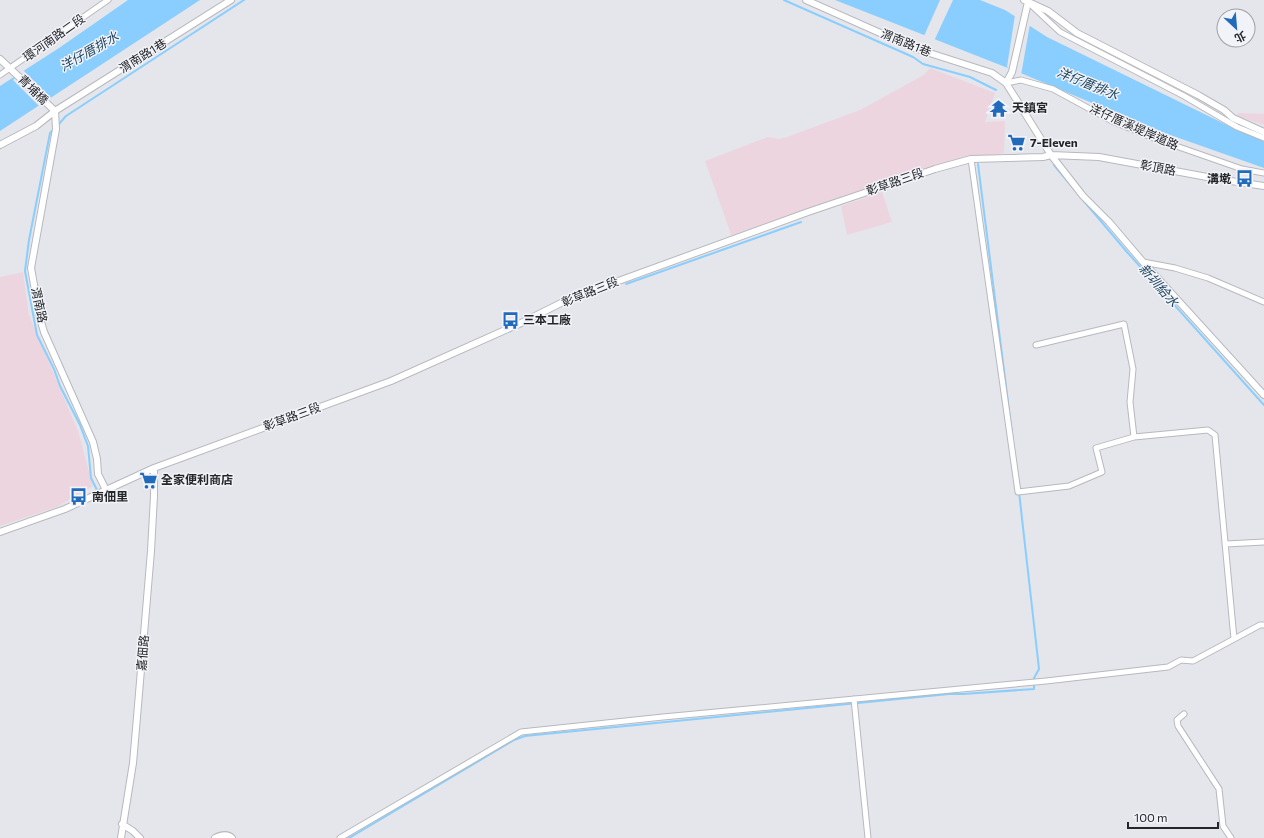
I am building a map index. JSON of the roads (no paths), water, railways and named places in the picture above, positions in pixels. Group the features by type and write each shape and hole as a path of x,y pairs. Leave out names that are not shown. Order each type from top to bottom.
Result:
{"street":[{"name":"環河南路二段","path":"0,74 11,68 108,0"},
{"name":"渭南路1巷","path":"0,145 36,126 56,111 231,0"},
{"name":"渭南路1巷","path":"806,0 914,48 992,72 1006,82"},
{"path":"1026,1 1012,72 1006,82 1050,155 1083,196 1109,222 1143,262 1264,395"},
{"path":"1026,1 1048,11 1077,32 1198,95 1224,110 1234,118 1264,132"},
{"path":"1026,1 1060,32 1184,96 1237,128 1264,138"},
{"name":"青埔橋","path":"0,59 56,111"},
{"name":"洋仔厝溪堤岸道路","path":"1006,82 1021,80 1053,89 1112,121 1156,139 1242,169 1264,173"},
{"name":"渭南路","path":"56,111 56,129 31,268 44,332 93,442 97,459 98,474 106,490"},
{"name":"彰頂路","path":"971,160 1043,157 1050,155 1099,157 1264,186"},
{"path":"971,160 1018,492 1069,486 1102,472 1096,448 1134,436 1208,430 1215,435 1234,639"},
{"name":"彰草路三段","path":"0,532 65,509 154,468 391,381 514,326 570,299 808,212 934,169 971,160"},
{"path":"1143,262 1175,268 1208,278 1264,302"},
{"path":"1036,345 1124,324 1133,369 1130,402 1134,436"},
{"name":"嘉佃路","path":"121,838 122,824 133,763 151,551 154,468"},
{"path":"1226,544 1264,542"},
{"path":"340,838 520,732 1046,681 1168,667 1181,660 1193,661 1260,625 1264,625"},
{"path":"854,699 868,838"},
{"path":"1184,714 1177,720 1178,726 1219,789 1223,826 1231,838"},
{"path":"122,824 133,831 140,838"},
{"path":"215,838 228,835 232,838"}],"water":[{"name":"洋仔厝排水","path":"128,0 200,0 0,131 0,86 59,48"},
{"name":"洋仔厝排水","path":"835,0 980,0 1005,10 1047,37 1237,130 1264,140 1264,168 1159,131 1023,74"}],"waterway":[{"path":"58,125 66,116 244,0"},
{"path":"784,0 913,57 923,64 970,77 996,90"},
{"path":"55,128 50,133 29,240 25,271 37,335 54,369 60,386 80,425 88,446 91,478 97,490"},
{"path":"978,164 1013,442"},
{"name":"新圳給水","path":"1054,165 1075,190"},
{"name":"新圳給水","path":"1083,200 1127,252 1264,405"},
{"path":"626,284 801,222"},
{"path":"349,838 514,740 525,736 949,694 1034,689 1034,678 1039,669 1019,492"}],"place":[{"name":"天鎮宮","path":"999,108"},
{"name":"7-Eleven","path":"1017,143"},
{"name":"溝墘","path":"1244,179"},
{"name":"三本工廠","path":"510,320"},
{"name":"全家便利商店","path":"148,480"},
{"name":"南佃里","path":"79,497"}]}
